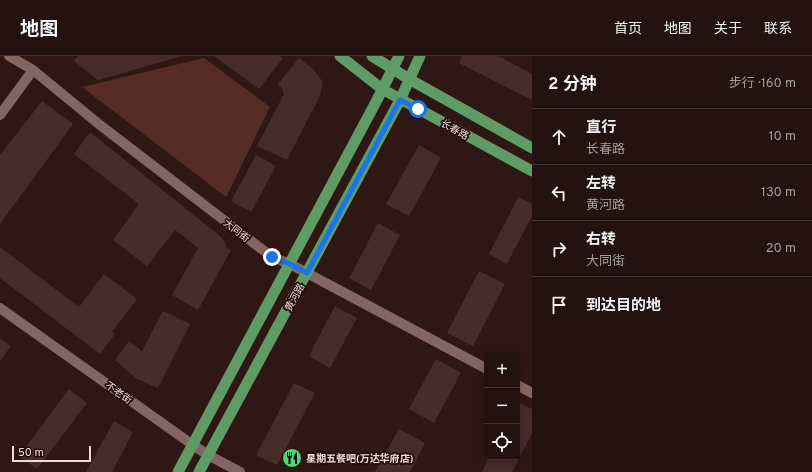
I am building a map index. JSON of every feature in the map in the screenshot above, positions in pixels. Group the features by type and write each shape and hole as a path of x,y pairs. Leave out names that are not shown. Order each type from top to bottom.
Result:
{"main road":[{"name":"长春路","path":"340,56 382,89 400,100 532,171"},
{"path":"372,56 392,69 532,148"},
{"name":"黄河路","path":"178,472 290,264 399,56"},
{"name":"黄河路","path":"199,472 400,100 420,56"}],"street":[{"name":"大同街","path":"9,56 33,70 106,130 272,257 290,264 484,367"},
{"path":"0,116 33,70"},
{"name":"不老街","path":"0,308 193,445 240,472"},
{"path":"520,387 532,393"}],"shaded area":[{"path":"204,58 270,107 226,197 82,87"}],"building":[{"path":"78,56 182,56 98,80 74,61"},
{"path":"214,56 280,56 283,58 259,89"},
{"path":"462,56 498,56 532,74 532,100 459,63"},
{"path":"299,58 313,69 323,82 320,96 287,160 257,146 284,94 282,88 278,84"},
{"path":"42,101 73,124 0,224 0,155"},
{"path":"90,132 220,236 225,242 227,248 231,250 198,310 172,295 198,248 191,242 175,230 147,266 113,240 139,204 74,154"},
{"path":"419,145 441,158 409,216 386,204"},
{"path":"256,155 276,166 251,212 231,201"},
{"path":"518,197 532,204 532,216 507,264 489,254"},
{"path":"378,223 400,235 371,290 349,278"},
{"path":"0,247 79,307 104,274 137,299 112,332 115,334 100,354 0,278"},
{"path":"479,271 505,284 473,346 447,333"},
{"path":"335,306 357,318 330,368 309,356"},
{"path":"163,311 190,324 158,388 137,379 115,360 129,341 142,351"},
{"path":"0,338 11,346 0,361"},
{"path":"436,359 461,373 434,423 409,409"},
{"path":"294,383 315,393 277,465 256,455"},
{"path":"69,389 87,403 37,469 19,456"},
{"path":"520,403 532,409 532,433 520,456"},
{"path":"114,421 133,432 112,472 86,472"},
{"path":"399,429 425,443 410,472 375,472"},
{"path":"488,460 518,460 512,472 482,472"}],"place":[{"name":"星期五餐吧(万达华府店)","path":"292,458"}],"route":[{"path":"272,257 307,273 400,100 418,109"}]}
